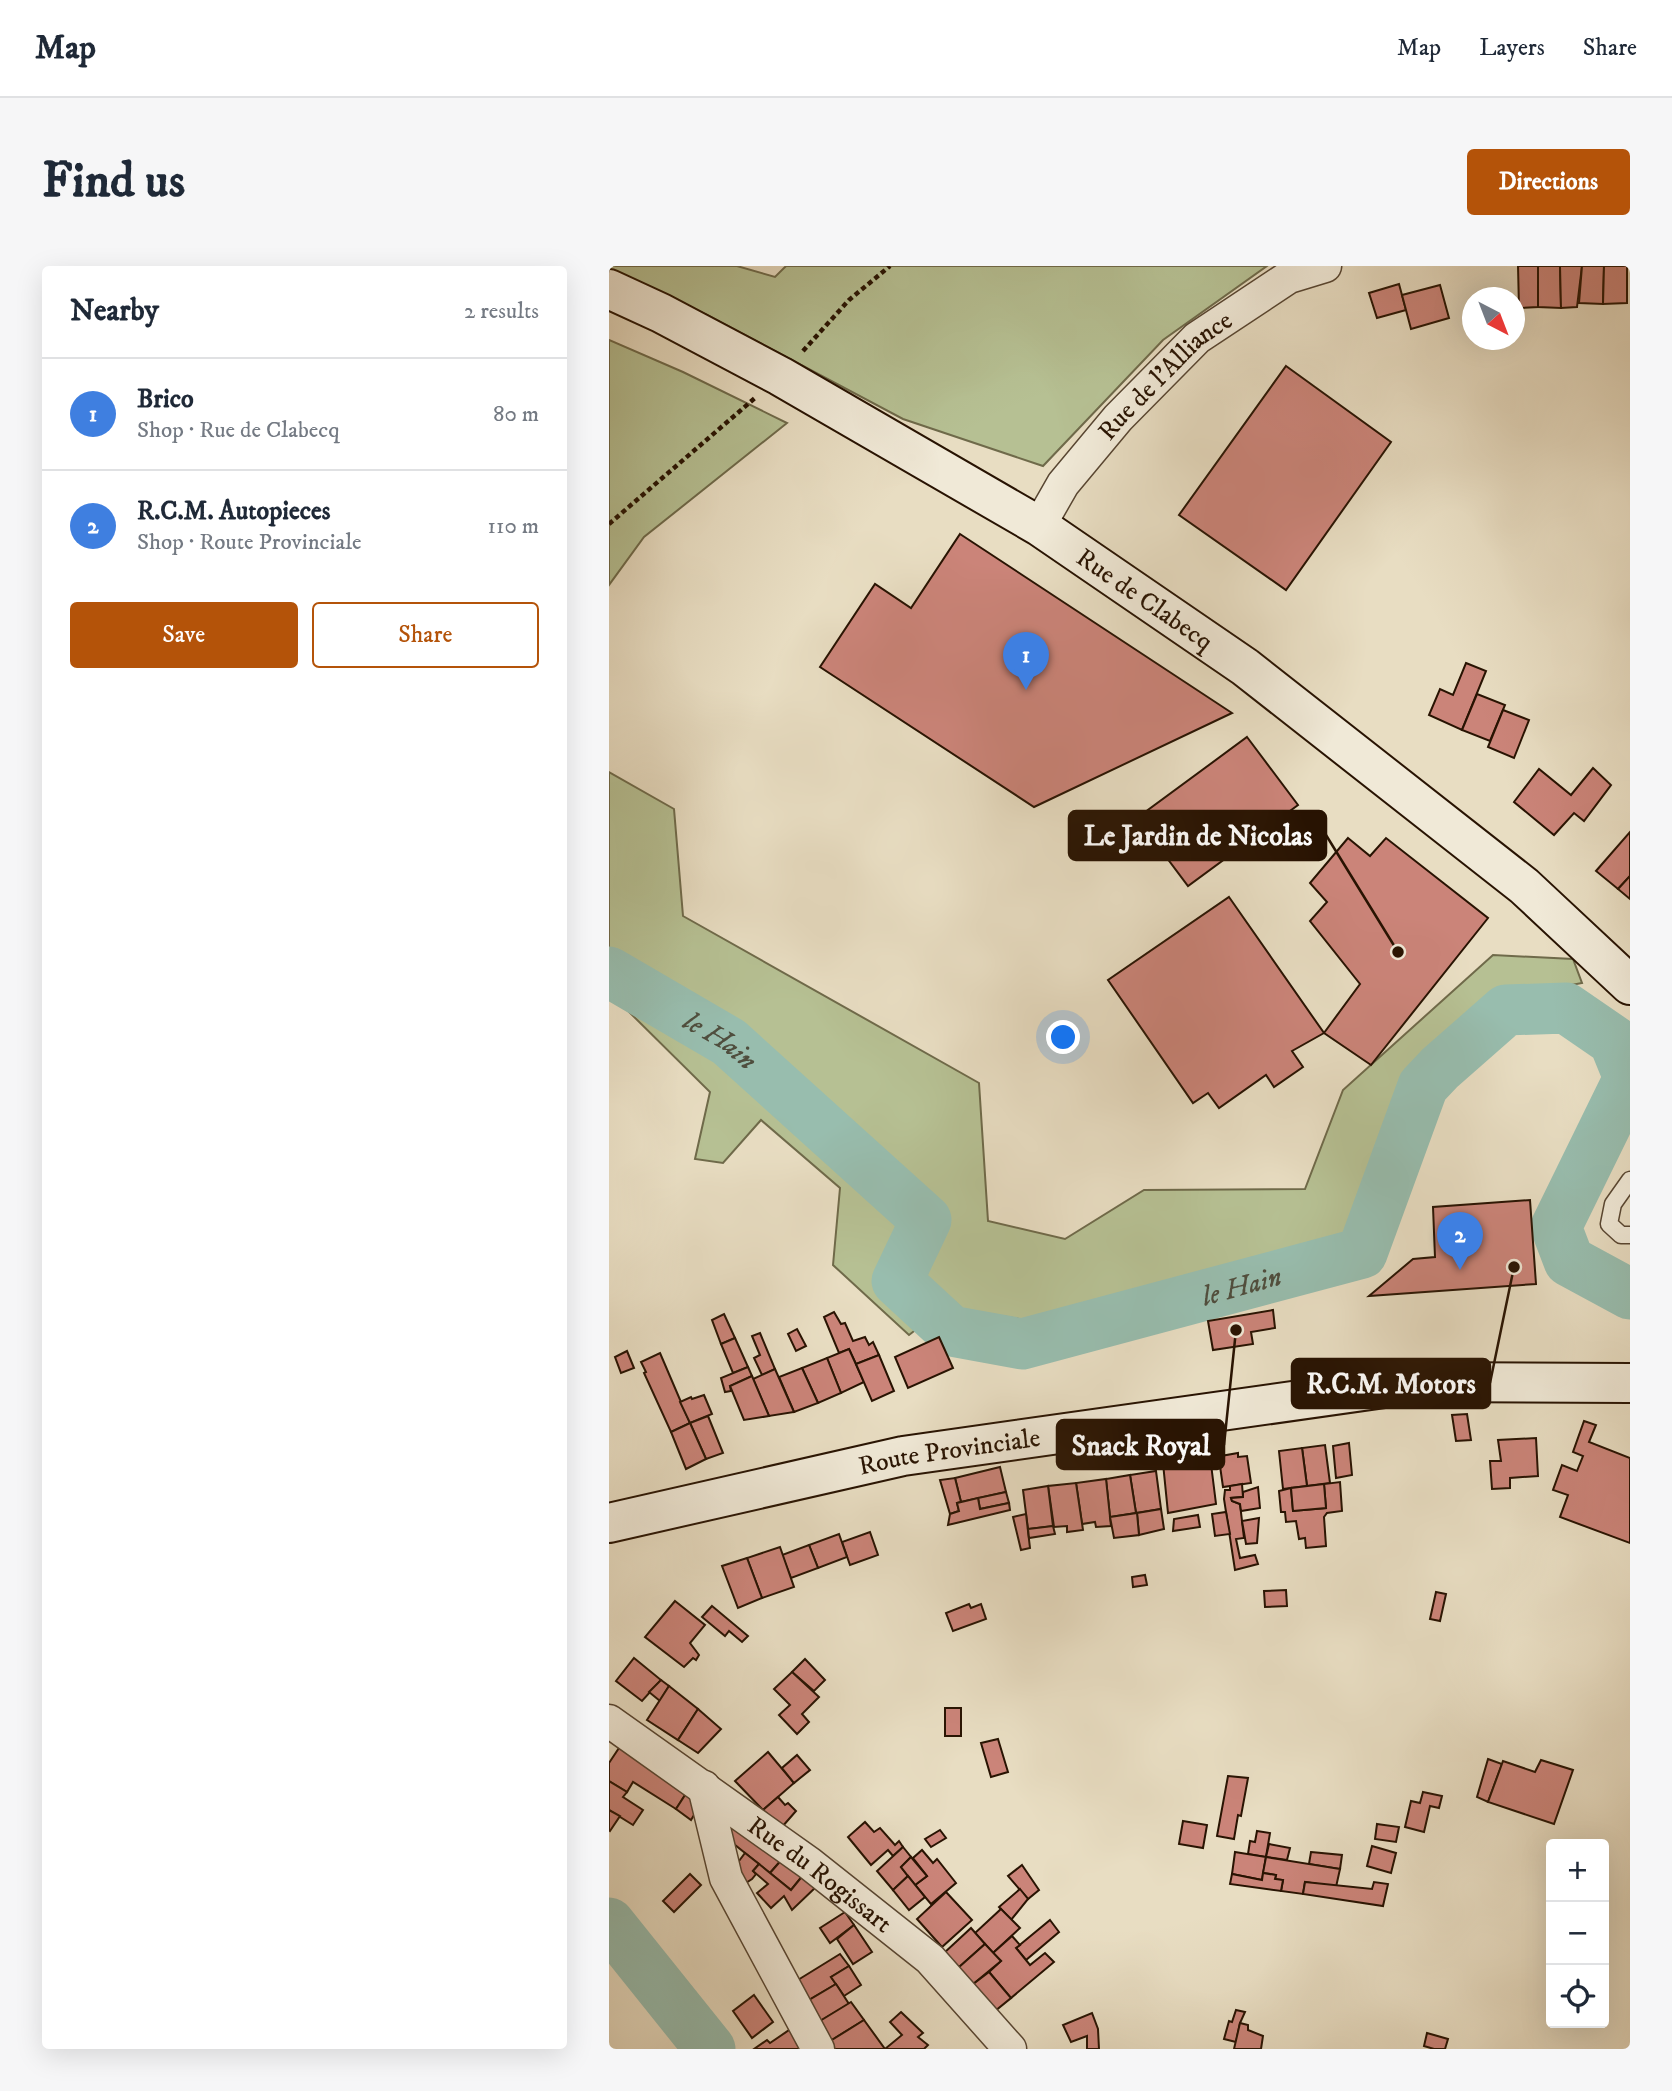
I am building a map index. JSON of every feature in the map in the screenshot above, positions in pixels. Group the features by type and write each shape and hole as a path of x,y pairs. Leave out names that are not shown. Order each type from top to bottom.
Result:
{"street":[{"name":"Rue de l'Alliance","path":"1039,526 1063,484 1118,418 1197,338 1289,277 1325,266"},
{"name":"Rue de Clabecq","path":"609,289 781,376 1039,526 1245,667 1524,886 1630,985"},
{"name":"Route Provinciale","path":"611,1528 903,1456 1427,1382 1630,1383"},
{"name":"Rue du Rogissart","path":"609,1721 809,1863 930,1959 1010,2049"},
{"path":"704,1787 726,1878 818,2049"}],"lane":[{"path":"1630,1180 1613,1204 1609,1224 1621,1235 1630,1235"}],"green space":[{"path":"609,266 737,266 775,277 786,266 1267,266 1163,340 1043,466 903,419 707,315 609,269"},
{"path":"609,340 683,372 787,423 644,537 609,585"},
{"path":"609,772 674,809 683,916 979,1083 988,1221 1065,1239 1144,1190 1305,1189 1343,1090 1493,955 1573,959 1582,983 1501,998 1419,1075 1375,1231 1269,1279 1032,1321 945,1307 909,1335 833,1265 840,1188 761,1120 723,1163 695,1159 710,1092 618,1001 609,970"}],"building":[{"path":"1518,266 1538,266 1538,307 1525,308 1525,287 1518,287"},
{"path":"1538,266 1560,266 1561,308 1538,307"},
{"path":"1560,266 1582,266 1577,307 1561,308"},
{"path":"1582,266 1604,266 1603,304 1579,303"},
{"path":"1604,266 1627,266 1627,303 1603,304"},
{"path":"1399,284 1406,310 1377,318 1369,293"},
{"path":"1440,285 1449,318 1411,329 1402,295"},
{"path":"1286,366 1391,442 1286,590 1179,515"},
{"path":"960,534 1232,713 1034,807 820,667 875,584 911,608"},
{"path":"1466,663 1486,671 1462,730 1429,715 1440,689 1453,695"},
{"path":"1477,694 1505,705 1490,741 1462,730"},
{"path":"1503,710 1529,720 1514,758 1488,747"},
{"path":"1247,737 1298,805 1188,886 1137,818"},
{"path":"1593,768 1611,785 1584,821 1574,813 1554,835 1514,802 1539,769 1571,795"},
{"path":"1630,832 1630,876 1618,889 1596,871"},
{"path":"1348,838 1370,856 1386,838 1488,918 1371,1065 1324,1033 1360,984 1310,921 1327,902 1310,883"},
{"path":"1630,876 1630,899 1618,889"},
{"path":"1229,897 1324,1033 1292,1051 1303,1067 1274,1087 1266,1075 1219,1108 1208,1093 1193,1103 1108,980"},
{"path":"1530,1200 1536,1284 1369,1296 1413,1259 1435,1257 1433,1207"},
{"path":"1273,1310 1275,1328 1251,1332 1253,1344 1213,1350 1208,1321"},
{"path":"834,1312 841,1324 845,1323 853,1341 865,1337 869,1345 873,1342 879,1355 856,1364 849,1349 839,1353 824,1317"},
{"path":"724,1314 735,1338 721,1344 712,1320"},
{"path":"797,1329 806,1346 796,1351 788,1334"},
{"path":"760,1333 775,1369 762,1375 754,1358 760,1355 752,1336"},
{"path":"939,1337 953,1368 908,1388 895,1357"},
{"path":"735,1338 748,1367 733,1373 721,1344"},
{"path":"849,1349 864,1382 841,1393 827,1358"},
{"path":"627,1351 634,1368 621,1373 615,1357"},
{"path":"660,1353 690,1423 671,1432 641,1362"},
{"path":"879,1355 894,1391 872,1401 856,1364"},
{"path":"827,1358 841,1393 818,1403 802,1368"},
{"path":"748,1367 752,1376 730,1386 731,1391 725,1392 721,1378"},
{"path":"802,1368 818,1403 794,1412 779,1377"},
{"path":"775,1369 794,1412 769,1416 753,1379"},
{"path":"752,1376 769,1416 744,1420 730,1386"},
{"path":"704,1395 712,1414 690,1423 680,1402"},
{"path":"1467,1414 1471,1440 1456,1441 1452,1415"},
{"path":"708,1416 723,1453 706,1459 690,1423"},
{"path":"1584,1421 1596,1425 1589,1442 1630,1458 1630,1543 1560,1517 1568,1495 1553,1490 1562,1465 1577,1471 1583,1456 1573,1452"},
{"path":"690,1423 706,1459 686,1469 671,1432"},
{"path":"1536,1438 1538,1476 1510,1478 1510,1488 1492,1489 1490,1461 1501,1461 1498,1440"},
{"path":"1349,1443 1352,1475 1336,1478 1333,1446"},
{"path":"1325,1445 1330,1483 1307,1486 1302,1448"},
{"path":"1302,1448 1307,1486 1283,1489 1279,1451"},
{"path":"1238,1453 1238,1457 1247,1456 1251,1483 1223,1487 1219,1459 1221,1456"},
{"path":"1184,1460 1186,1466 1211,1464 1216,1504 1168,1513 1163,1463"},
{"path":"1000,1467 1006,1492 961,1502 955,1478"},
{"path":"1156,1471 1161,1509 1136,1513 1130,1475"},
{"path":"1130,1475 1136,1513 1110,1517 1106,1479"},
{"path":"955,1478 961,1502 957,1503 959,1511 950,1514 940,1480"},
{"path":"1106,1479 1111,1526 1096,1527 1095,1522 1082,1524 1076,1483"},
{"path":"1340,1482 1342,1511 1327,1513 1324,1517 1326,1546 1306,1548 1305,1538 1299,1539 1296,1521 1286,1522 1285,1512 1281,1512 1279,1491 1291,1488 1293,1511 1326,1508 1324,1484"},
{"path":"1076,1483 1083,1530 1067,1532 1067,1526 1054,1527 1048,1486"},
{"path":"1242,1484 1243,1497 1231,1498 1240,1504 1244,1538 1236,1539 1240,1558 1255,1555 1258,1564 1235,1570 1224,1499 1225,1490 1230,1490 1230,1486"},
{"path":"1324,1484 1326,1508 1293,1511 1291,1488"},
{"path":"1048,1486 1053,1526 1028,1529 1023,1490"},
{"path":"1258,1487 1260,1508 1241,1511 1240,1504 1232,1501 1231,1498 1243,1497 1243,1492"},
{"path":"1006,1492 1009,1503 980,1509 978,1498"},
{"path":"978,1498 980,1509 1009,1503 1010,1510 948,1525 950,1514 959,1511 957,1503"},
{"path":"1161,1509 1164,1529 1139,1535 1137,1513"},
{"path":"1226,1512 1230,1534 1215,1536 1212,1514"},
{"path":"1137,1513 1139,1535 1114,1538 1110,1517"},
{"path":"1026,1514 1030,1548 1021,1550 1013,1517"},
{"path":"1198,1515 1200,1527 1173,1531 1174,1519"},
{"path":"1259,1518 1257,1543 1246,1544 1242,1521"},
{"path":"1053,1526 1055,1534 1029,1538 1028,1529"},
{"path":"870,1532 878,1555 850,1565 842,1542"},
{"path":"839,1534 847,1557 818,1568 809,1545"},
{"path":"809,1545 818,1568 791,1578 782,1555"},
{"path":"780,1547 794,1587 762,1598 747,1558"},
{"path":"747,1558 762,1598 738,1608 722,1566"},
{"path":"1145,1575 1147,1585 1133,1587 1132,1577"},
{"path":"1286,1590 1287,1606 1265,1607 1264,1591"},
{"path":"1436,1592 1446,1594 1440,1621 1430,1619"},
{"path":"675,1601 705,1625 690,1643 699,1655 684,1667 645,1637"},
{"path":"969,1604 971,1608 981,1604 986,1619 953,1631 946,1613"},
{"path":"712,1606 748,1636 742,1642 729,1631 725,1636 702,1617"},
{"path":"634,1658 661,1680 642,1701 616,1681"},
{"path":"805,1659 825,1680 814,1691 792,1672"},
{"path":"792,1672 819,1697 802,1714 809,1722 797,1734 779,1715 790,1705 774,1689"},
{"path":"661,1680 669,1686 660,1701 649,1692"},
{"path":"669,1686 698,1709 678,1740 647,1720"},
{"path":"945,1708 961,1708 961,1736 945,1736"},
{"path":"698,1709 721,1729 698,1753 678,1740"},
{"path":"998,1739 1008,1772 991,1777 981,1743"},
{"path":"621,1745 689,1789 676,1809 633,1782 627,1792 609,1781 609,1763"},
{"path":"768,1752 794,1783 763,1810 735,1781"},
{"path":"797,1755 810,1770 794,1783 782,1768"},
{"path":"1488,1759 1502,1764 1488,1802 1477,1797"},
{"path":"1541,1760 1573,1770 1554,1824 1488,1802 1503,1761 1535,1772"},
{"path":"1228,1776 1248,1778 1234,1839 1217,1836"},
{"path":"609,1781 627,1792 623,1797 643,1810 633,1825 609,1810"},
{"path":"687,1792 697,1810 691,1820 676,1809"},
{"path":"1423,1792 1442,1796 1439,1808 1430,1806 1424,1832 1405,1827 1411,1801 1420,1803"},
{"path":"778,1797 796,1811 782,1827 763,1810"},
{"path":"609,1810 620,1816 610,1831 609,1830"},
{"path":"737,1820 784,1857 770,1873 724,1836"},
{"path":"1183,1821 1207,1825 1203,1848 1179,1844"},
{"path":"865,1822 874,1832 880,1828 895,1845 899,1841 903,1847 893,1856 888,1850 871,1865 848,1837"},
{"path":"1377,1824 1399,1827 1396,1842 1375,1839"},
{"path":"940,1830 946,1838 931,1847 925,1839"},
{"path":"1257,1831 1270,1833 1266,1857 1248,1854 1250,1841 1255,1842"},
{"path":"1269,1844 1290,1848 1287,1860 1266,1857"},
{"path":"1372,1846 1396,1853 1391,1873 1367,1866"},
{"path":"903,1847 911,1857 901,1867 908,1876 893,1890 877,1871"},
{"path":"922,1850 933,1863 937,1859 956,1883 931,1904 915,1885 927,1876 913,1858"},
{"path":"1235,1852 1266,1857 1262,1880 1232,1874"},
{"path":"1311,1852 1342,1855 1340,1869 1309,1864"},
{"path":"745,1853 759,1864 753,1871 756,1874 752,1879 738,1888 729,1866 739,1861"},
{"path":"784,1857 804,1874 791,1890 770,1873"},
{"path":"911,1857 927,1876 915,1885 901,1867"},
{"path":"1266,1857 1340,1869 1336,1887 1305,1882 1303,1894 1281,1891 1283,1880 1275,1879 1276,1875 1263,1873"},
{"path":"759,1864 791,1890 804,1874 818,1885 792,1910 784,1896 771,1908 757,1893 768,1884 753,1871"},
{"path":"1022,1865 1039,1890 1028,1899 1008,1876"},
{"path":"1263,1873 1276,1875 1275,1879 1283,1880 1281,1891 1230,1884 1232,1874 1262,1880"},
{"path":"690,1874 701,1885 674,1912 663,1901"},
{"path":"908,1876 925,1897 909,1910 893,1890"},
{"path":"1305,1882 1372,1889 1374,1882 1388,1884 1383,1906 1303,1894"},
{"path":"1020,1889 1028,1899 1011,1920 999,1907"},
{"path":"946,1892 972,1920 942,1947 917,1919"},
{"path":"1001,1909 1020,1928 993,1953 975,1933"},
{"path":"845,1912 854,1925 830,1943 820,1928"},
{"path":"1050,1920 1059,1932 1026,1960 1016,1948"},
{"path":"854,1925 872,1952 853,1964 837,1939"},
{"path":"971,1928 985,1944 958,1968 944,1953"},
{"path":"1012,1936 1020,1945 1016,1948 1030,1965 1045,1953 1054,1962 1011,1998 989,1972 1001,1961 993,1953"},
{"path":"985,1944 1001,1961 972,1985 958,1968"},
{"path":"840,1954 849,1966 831,1977 836,1984 804,2003 793,1983"},
{"path":"849,1966 861,1985 844,1996 831,1977"},
{"path":"989,1972 1011,1998 995,2011 972,1985"},
{"path":"836,1984 849,2004 815,2024 804,2003"},
{"path":"754,1995 773,2022 752,2038 733,2011"},
{"path":"851,2002 864,2020 827,2043 815,2024"},
{"path":"1236,2010 1245,2012 1236,2042 1224,2039 1229,2021 1232,2022"},
{"path":"901,2012 923,2033 918,2037 928,2045 924,2049 885,2049 902,2035 890,2022"},
{"path":"1092,2013 1098,2029 1099,2049 1087,2049 1087,2036 1071,2042 1063,2025"},
{"path":"864,2020 885,2049 831,2049 827,2043"},
{"path":"1240,2023 1248,2025 1248,2030 1263,2036 1261,2049 1234,2049"},
{"path":"795,2026 809,2049 754,2049 767,2040 770,2043"},
{"path":"1427,2033 1448,2039 1445,2049 1424,2046"}],"waterway":[{"name":"le Hain","path":"609,972 729,1042 926,1220 897,1281 951,1331 1022,1344 1362,1253 1423,1086 1506,1010 1566,1008 1614,1041 1629,1078 1556,1227 1569,1261 1630,1294"},
{"name":"le Hain","path":"609,1923 710,2049"}],"place":[{"name":"Brico","path":"1026,690"},
{"name":"Le Jardin de Nicolas","path":"1398,952"},
{"name":"R.C.M. Motors","path":"1514,1267"},
{"name":"R.C.M. Autopieces","path":"1460,1270"},
{"name":"Snack Royal","path":"1236,1330"}]}
